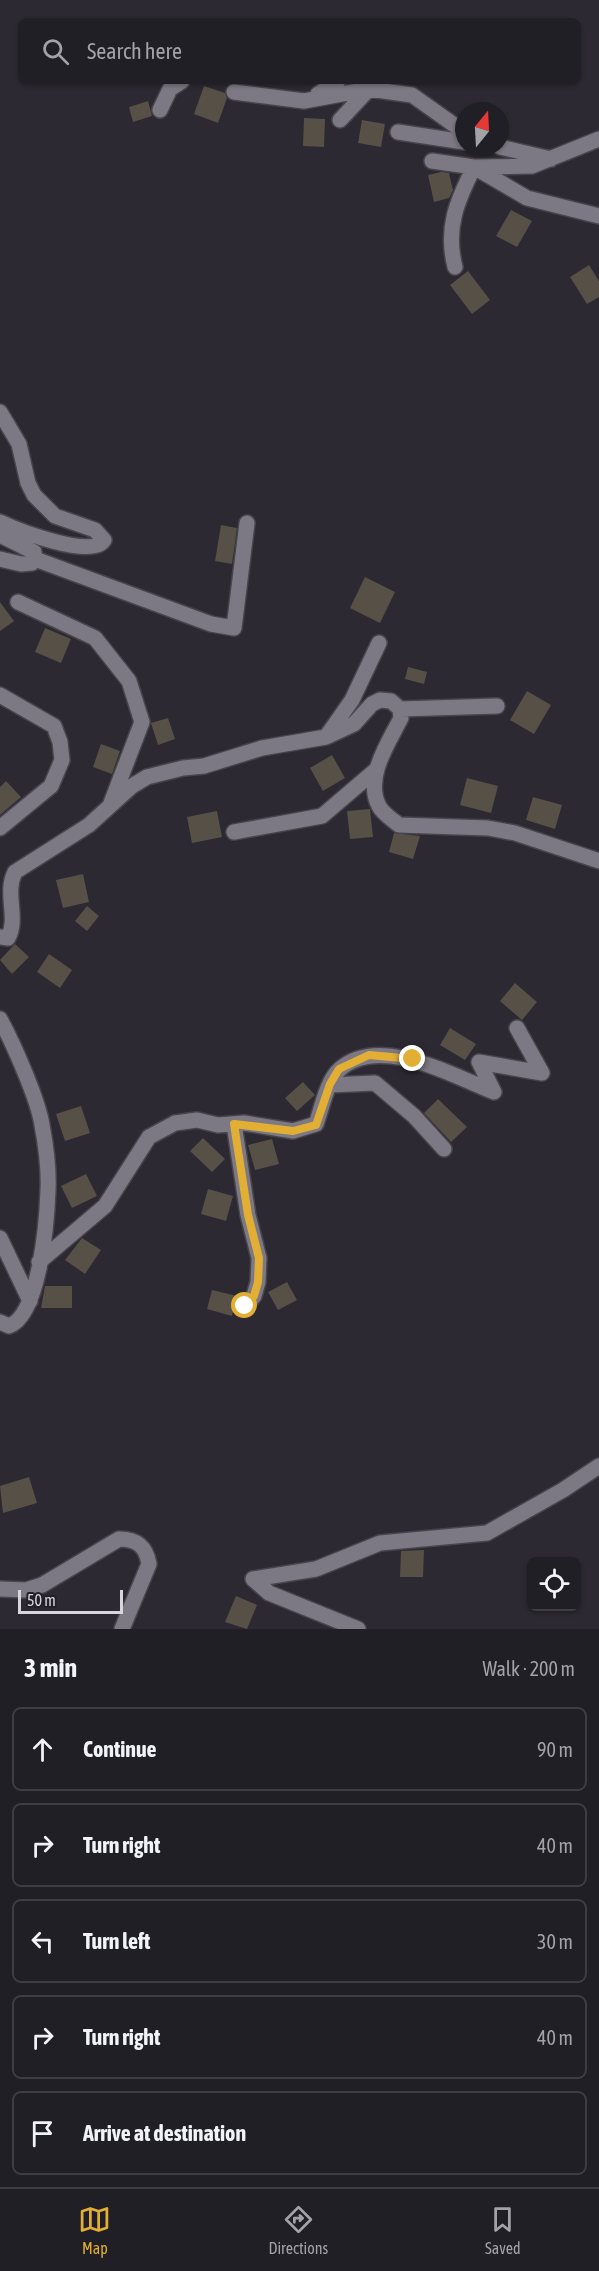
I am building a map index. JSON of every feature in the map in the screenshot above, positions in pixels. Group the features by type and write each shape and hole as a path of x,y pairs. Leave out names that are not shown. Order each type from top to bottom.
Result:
{"street":[{"path":"160,110 170,89 178,84"},
{"path":"304,101 333,84"},
{"path":"234,87 261,97 304,101 369,89 412,95 455,126"},
{"path":"340,120 369,89"},
{"path":"398,132 455,141"},
{"path":"432,161 474,167 532,166 599,139"},
{"path":"509,150 551,159"},
{"path":"474,167 527,198 599,216"},
{"path":"455,267 450,248 455,207 474,167"},
{"path":"0,412 19,444 28,483 34,495 55,516 95,531 104,540 102,545 93,548 78,546 29,535 0,522"},
{"path":"35,559 211,624 234,628 247,523"},
{"path":"0,535 28,547 34,552 35,559"},
{"path":"0,559 21,564 32,563 35,559"},
{"path":"18,602 95,638 129,681 142,722 110,806"},
{"path":"326,737 352,700 380,643"},
{"path":"0,694 54,726 60,742 62,760 51,786 0,828"},
{"path":"0,937 8,938 13,928 10,882 15,872 89,825 147,777 183,768 204,766 262,747 326,737 354,724 372,704 380,700 390,701 400,709 497,706"},
{"path":"400,709 400,718 376,769 375,787 379,807 399,825 488,828 515,833 599,861"},
{"path":"234,832 322,816 376,769"},
{"path":"0,1019 11,1039 42,1123 48,1186 46,1223 30,1301 15,1324 9,1326 0,1322"},
{"path":"39,1262 105,1206 149,1137 175,1123 197,1120 218,1125 234,1124 293,1131 316,1125 330,1084 339,1069 369,1055 413,1059 494,1092 478,1062 542,1073 517,1028"},
{"path":"330,1084 375,1083 414,1116 444,1149"},
{"path":"234,1124 248,1215 259,1258 258,1282 254,1296 245,1306"},
{"path":"0,1238 30,1301"},
{"path":"358,1629 269,1593 253,1578 316,1569 380,1543 487,1533 563,1490 599,1466"},
{"path":"0,1589 26,1590 42,1584 119,1539 131,1539 141,1545 147,1554 149,1564 122,1629"}],"building":[{"path":"204,86 225,93 227,98 218,123 194,114"},
{"path":"148,101 152,116 133,122 129,107"},
{"path":"304,118 325,119 324,147 303,146"},
{"path":"362,120 385,124 381,147 358,143"},
{"path":"449,173 453,190 449,198 434,202 428,175"},
{"path":"511,210 532,221 517,247 496,236"},
{"path":"589,265 599,281 599,297 587,304 570,277"},
{"path":"468,271 490,300 472,314 450,285"},
{"path":"221,525 237,528 232,564 215,561"},
{"path":"365,577 395,592 380,623 350,608"},
{"path":"0,602 14,621 0,631"},
{"path":"45,628 71,639 61,663 35,652"},
{"path":"408,667 427,672 424,684 405,679"},
{"path":"527,691 551,705 534,734 510,720"},
{"path":"168,718 175,739 158,745 151,723"},
{"path":"101,744 120,751 112,774 93,767"},
{"path":"332,755 345,778 323,791 310,768"},
{"path":"467,778 498,786 491,813 460,805"},
{"path":"6,781 21,797 0,815 0,787"},
{"path":"533,797 562,805 555,829 526,820"},
{"path":"370,809 373,837 350,839 347,811"},
{"path":"217,811 222,837 192,843 187,817"},
{"path":"394,833 420,836 413,859 389,852"},
{"path":"83,874 89,902 63,908 56,880"},
{"path":"87,906 99,916 87,931 75,921"},
{"path":"15,944 29,957 12,974 0,960"},
{"path":"49,954 72,970 60,988 37,972"},
{"path":"515,983 537,1002 522,1020 500,1001"},
{"path":"450,1028 476,1044 465,1060 440,1045"},
{"path":"303,1082 315,1095 297,1111 285,1098"},
{"path":"438,1099 467,1127 451,1142 424,1113"},
{"path":"81,1106 90,1133 65,1141 56,1114"},
{"path":"203,1138 225,1159 212,1172 190,1151"},
{"path":"272,1139 279,1164 255,1170 248,1145"},
{"path":"86,1174 97,1196 72,1208 61,1186"},
{"path":"208,1189 233,1196 226,1221 201,1214"},
{"path":"82,1238 101,1250 85,1274 65,1260"},
{"path":"287,1282 297,1300 278,1310 268,1292"},
{"path":"45,1286 72,1286 72,1308 41,1308"},
{"path":"212,1290 237,1296 232,1316 207,1309"},
{"path":"29,1477 37,1503 3,1513 0,1486"},
{"path":"424,1550 423,1577 400,1577 401,1551"},
{"path":"236,1596 257,1605 247,1629 225,1622"}],"route":[{"path":"245,1306 254,1296 258,1282 259,1258 248,1215 234,1124 244,1123 293,1131 316,1125 330,1084 339,1069 369,1055 413,1059"}]}
